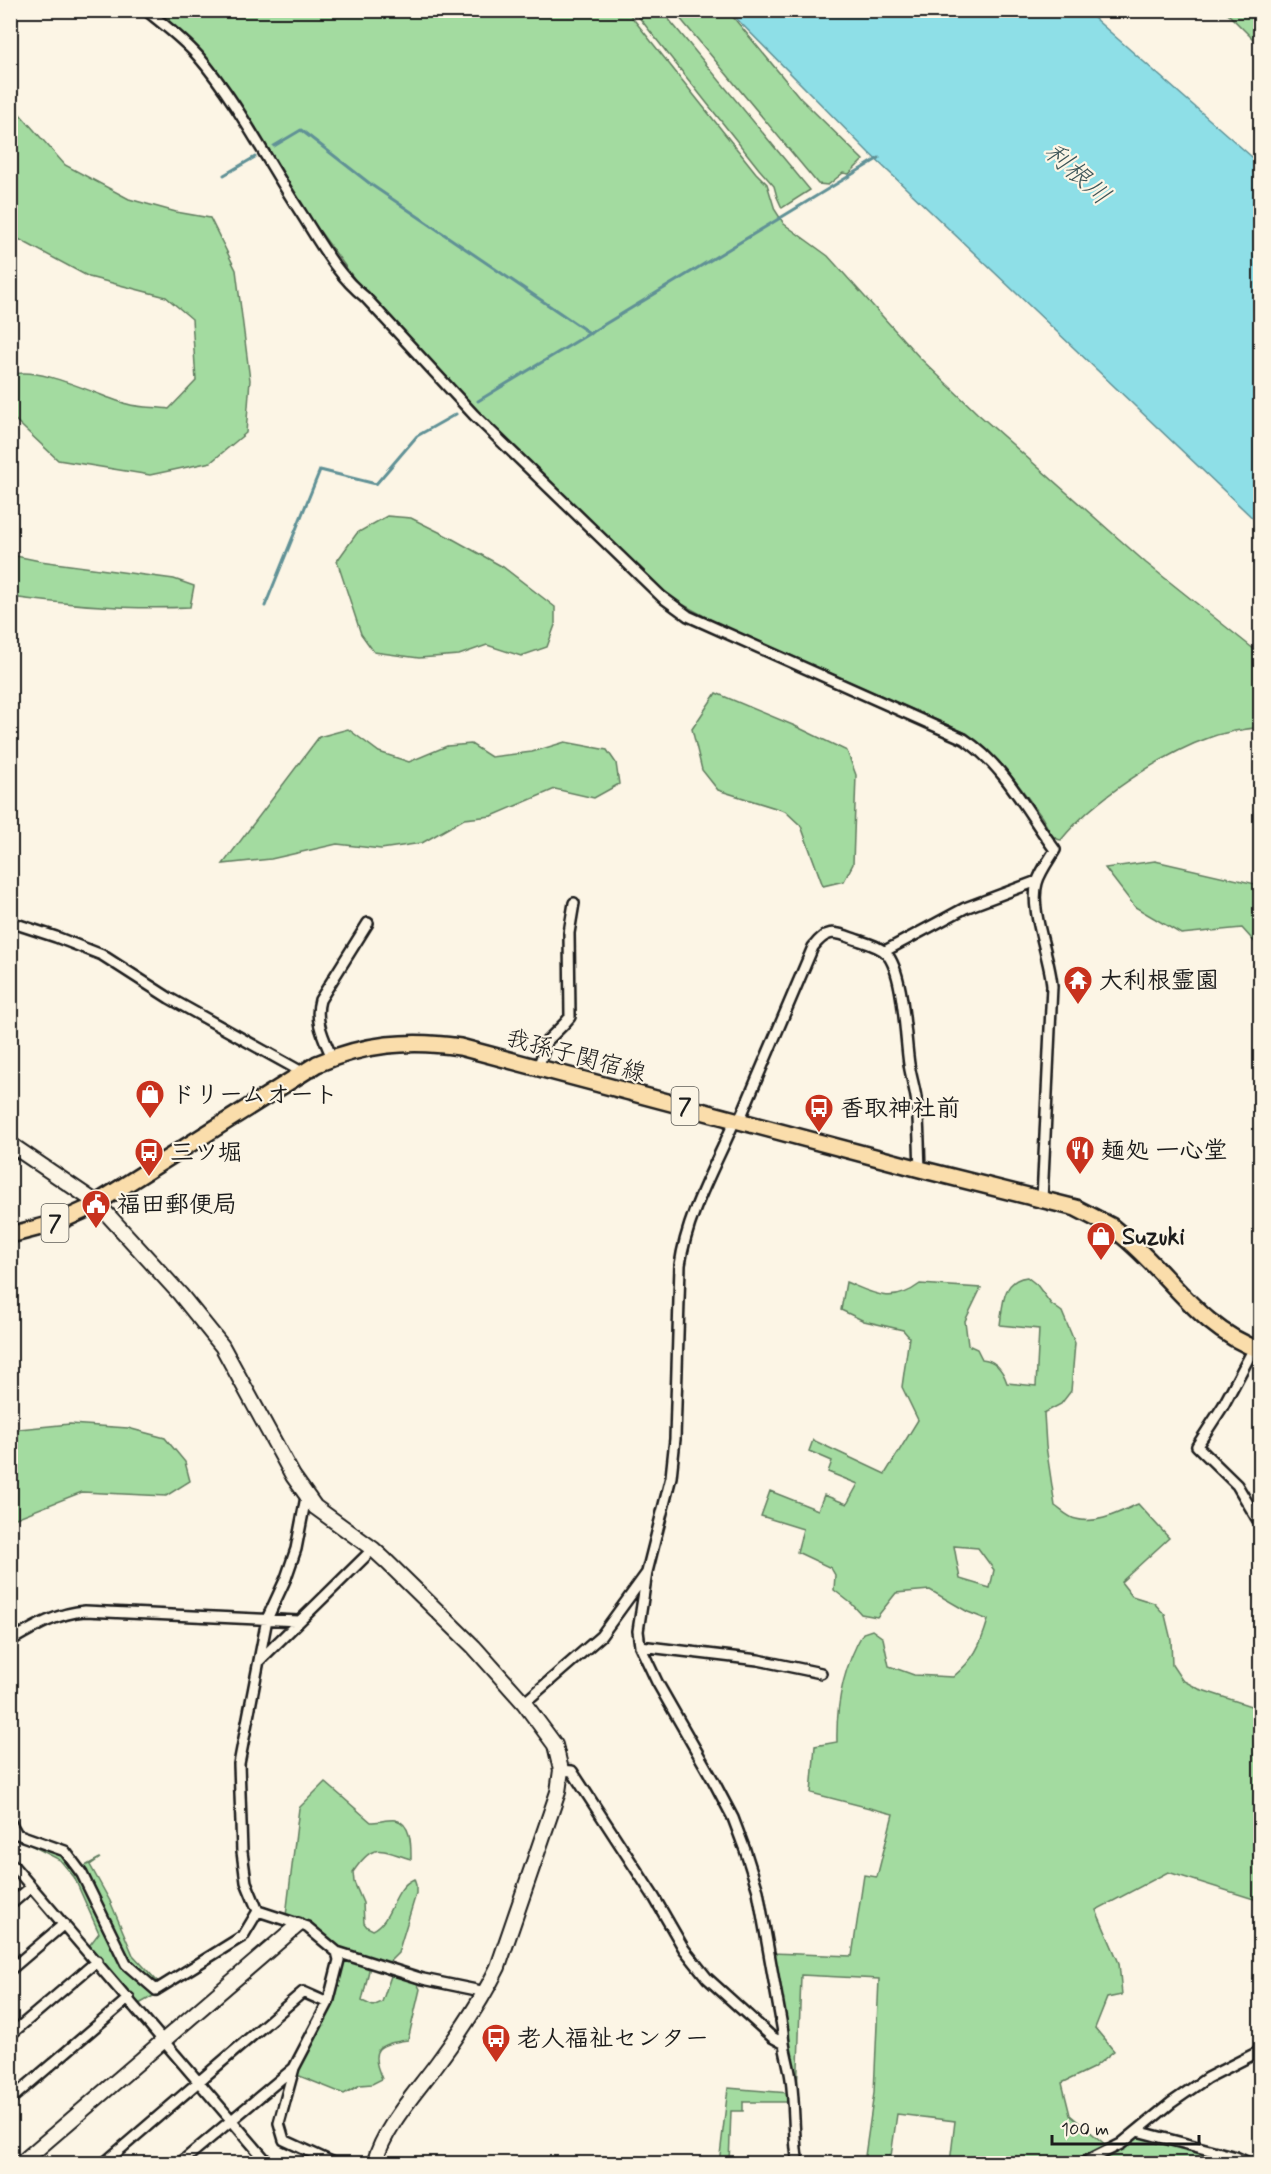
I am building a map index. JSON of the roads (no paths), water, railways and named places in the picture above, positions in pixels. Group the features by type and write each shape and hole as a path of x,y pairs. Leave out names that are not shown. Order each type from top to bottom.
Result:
{"main road":[{"name":"我孫子関宿線","path":"10,1235 78,1214 302,1072 332,1058 378,1045 428,1043 460,1047 1076,1208 1111,1226 1133,1244 1205,1318 1223,1331 1257,1349"}],"street":[{"path":"146,10 198,56 225,90 304,218 349,284 365,297 474,415 662,597 688,616 804,669 945,729 979,749 1012,786 1055,850 1037,882 1034,896 1052,986 1042,1200"},
{"path":"885,951 964,908 1037,882"},
{"path":"538,1068 547,1041 570,1017 569,933 574,903"},
{"path":"10,922 56,937 102,956 169,998 302,1072"},
{"path":"332,1058 320,1028 318,1008 320,1000 368,923"},
{"path":"798,2163 791,2076 783,2043 759,1891 733,1818 657,1682 640,1646 638,1619 647,1572 671,1477 675,1439 682,1246 688,1227 813,947 821,937 829,933 839,934 885,951 892,963 904,1017 909,1064 917,1102 920,1169"},
{"path":"10,1144 97,1203 180,1294 222,1346 306,1497 323,1514 373,1549 474,1647 524,1702 555,1745 561,1770 558,1792 498,1966 486,1992 450,2047 399,2114 383,2140 374,2163"},
{"path":"1257,1349 1197,1446 1237,1485 1260,1524"},
{"path":"306,1497 296,1549 286,1578 267,1619 239,1764 242,1852 246,1882 258,1911 307,1927 337,1953 423,1979 486,1992"},
{"path":"259,1660 373,1549"},
{"path":"524,1702 601,1636 647,1572"},
{"path":"10,1641 56,1618 73,1612 85,1611 299,1621"},
{"path":"640,1646 758,1660 821,1673"},
{"path":"561,1770 572,1771 684,1949 707,1978 772,2037 783,2043"},
{"path":"10,1822 14,1836 65,1851 82,1874 126,1964 156,1990 243,1936 258,1911"},
{"path":"10,1862 266,2160 255,2163"},
{"path":"10,1905 31,1887"},
{"path":"10,1970 64,1924"},
{"path":"20,2163 298,1925"},
{"path":"332,2162 284,2140 279,2123 294,2068 328,2003 339,1960 337,1953"},
{"path":"10,2035 97,1961"},
{"path":"103,2163 303,1992 328,2003"},
{"path":"10,2100 129,1998"},
{"path":"1080,2163 1121,2144 1171,2103 1207,2078 1260,2051"},
{"path":"179,2163 294,2068"},
{"path":"1137,2131 1236,2157 1249,2163 1260,2162"}],"water":[{"name":"利根川","path":"729,11 1086,11 1260,164 1260,525 869,153"}],"waterway":[{"path":"274,146 301,130 373,186 591,334"},
{"path":"224,175 255,157"},
{"path":"478,401 879,158"},
{"path":"265,606 320,470 376,484 417,436 456,414"}],"place":[{"name":"大利根霊園","path":"1078,1006"},
{"name":"ドリームオート","path":"150,1120"},
{"name":"香取神社前","path":"819,1134"},
{"name":"麺処 一心堂","path":"1080,1176"},
{"name":"三ツ堀","path":"149,1178"},
{"name":"福田郵便局","path":"96,1230"},
{"name":"Suzuki","path":"1101,1262"},
{"name":"老人福祉センター","path":"496,2064"}]}
